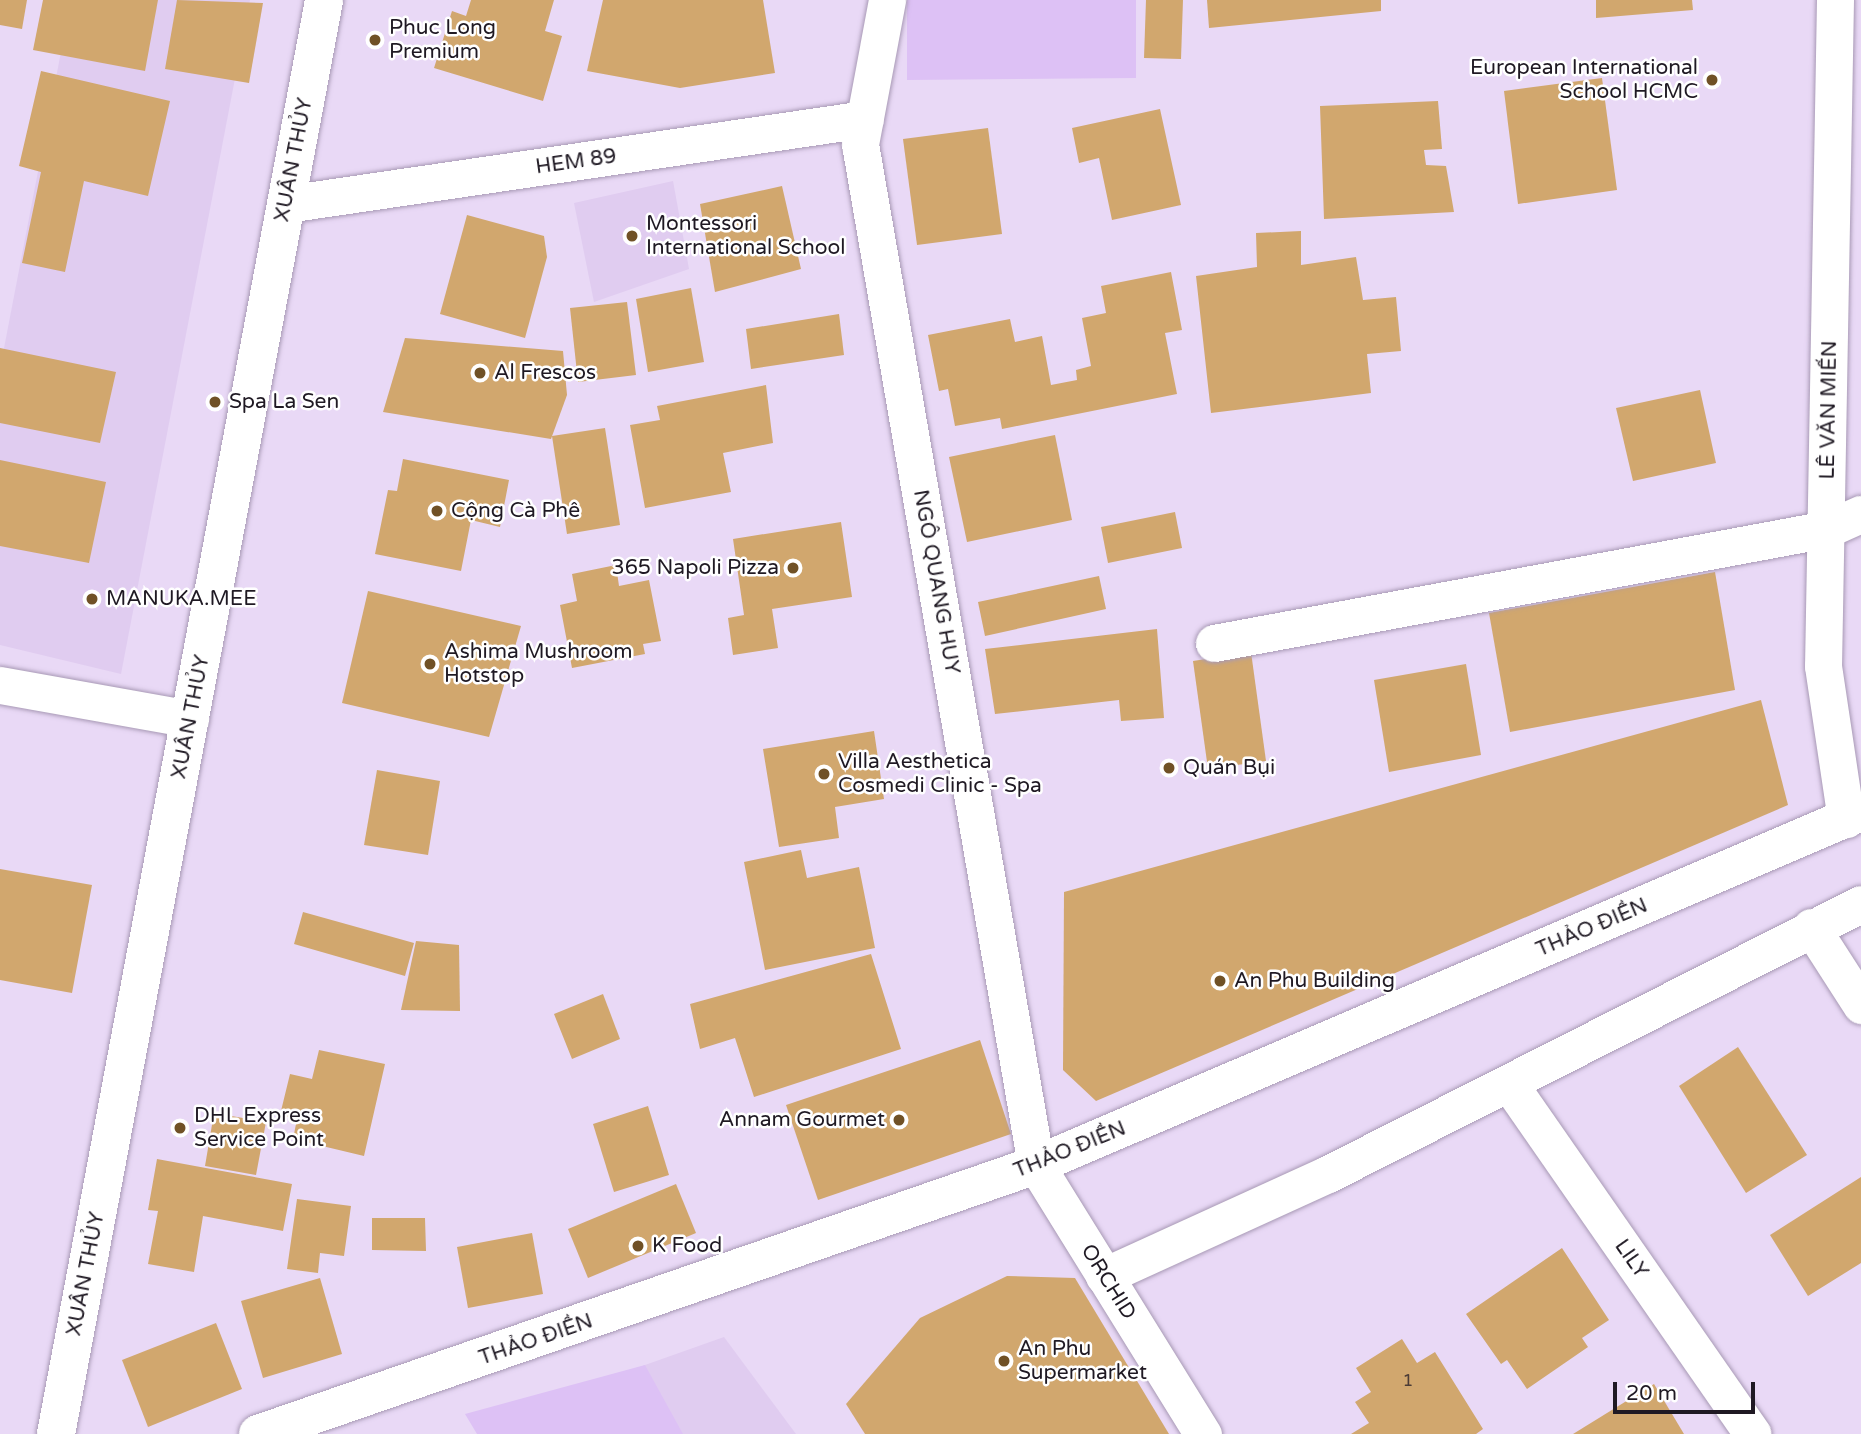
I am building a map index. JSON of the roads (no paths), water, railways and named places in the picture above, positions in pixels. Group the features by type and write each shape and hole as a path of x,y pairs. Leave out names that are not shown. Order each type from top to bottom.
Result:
{"main road":[{"name":"XUÂN THỦY","path":"57,1434 324,0"},
{"name":"THẢO ĐIỀN","path":"258,1434 320,1425 1036,1165 1854,816"}],"street":[{"name":"NGÔ QUANG HUY","path":"887,0 860,144 1036,1165"},
{"name":"LÊ VĂN MIẾN","path":"1835,0 1823,666 1854,816"},
{"name":"HEM 89","path":"286,204 865,119"},
{"path":"1214,643 1827,528 1861,514"},
{"path":"0,685 190,719"},
{"path":"1104,1276 1328,1174 1510,1085 1811,927 1861,904"},
{"path":"1811,927 1861,1005"},
{"name":"LILY","path":"1510,1085 1753,1434"},
{"name":"ORCHID","path":"1036,1165 1203,1434"}],"place":[{"name":"Phuc Long Premium","path":"375,40"},
{"name":"European International School HCMC","path":"1712,80"},
{"name":"Montessori International School","path":"632,236"},
{"name":"Al Frescos","path":"480,373"},
{"name":"Spa La Sen","path":"215,402"},
{"name":"Cộng Cà Phê","path":"437,511"},
{"name":"365 Napoli Pizza","path":"793,568"},
{"name":"MANUKA.MEE","path":"92,599"},
{"name":"Ashima Mushroom Hotstop","path":"430,664"},
{"name":"Quán Bụi","path":"1169,768"},
{"name":"Villa Aesthetica Cosmedi Clinic - Spa","path":"824,774"},
{"name":"An Phu Building","path":"1220,981"},
{"name":"Annam Gourmet","path":"899,1120"},
{"name":"DHL Express Service Point","path":"180,1128"},
{"name":"K Food","path":"638,1246"},
{"name":"An Phu Supermarket","path":"1004,1361"}]}
